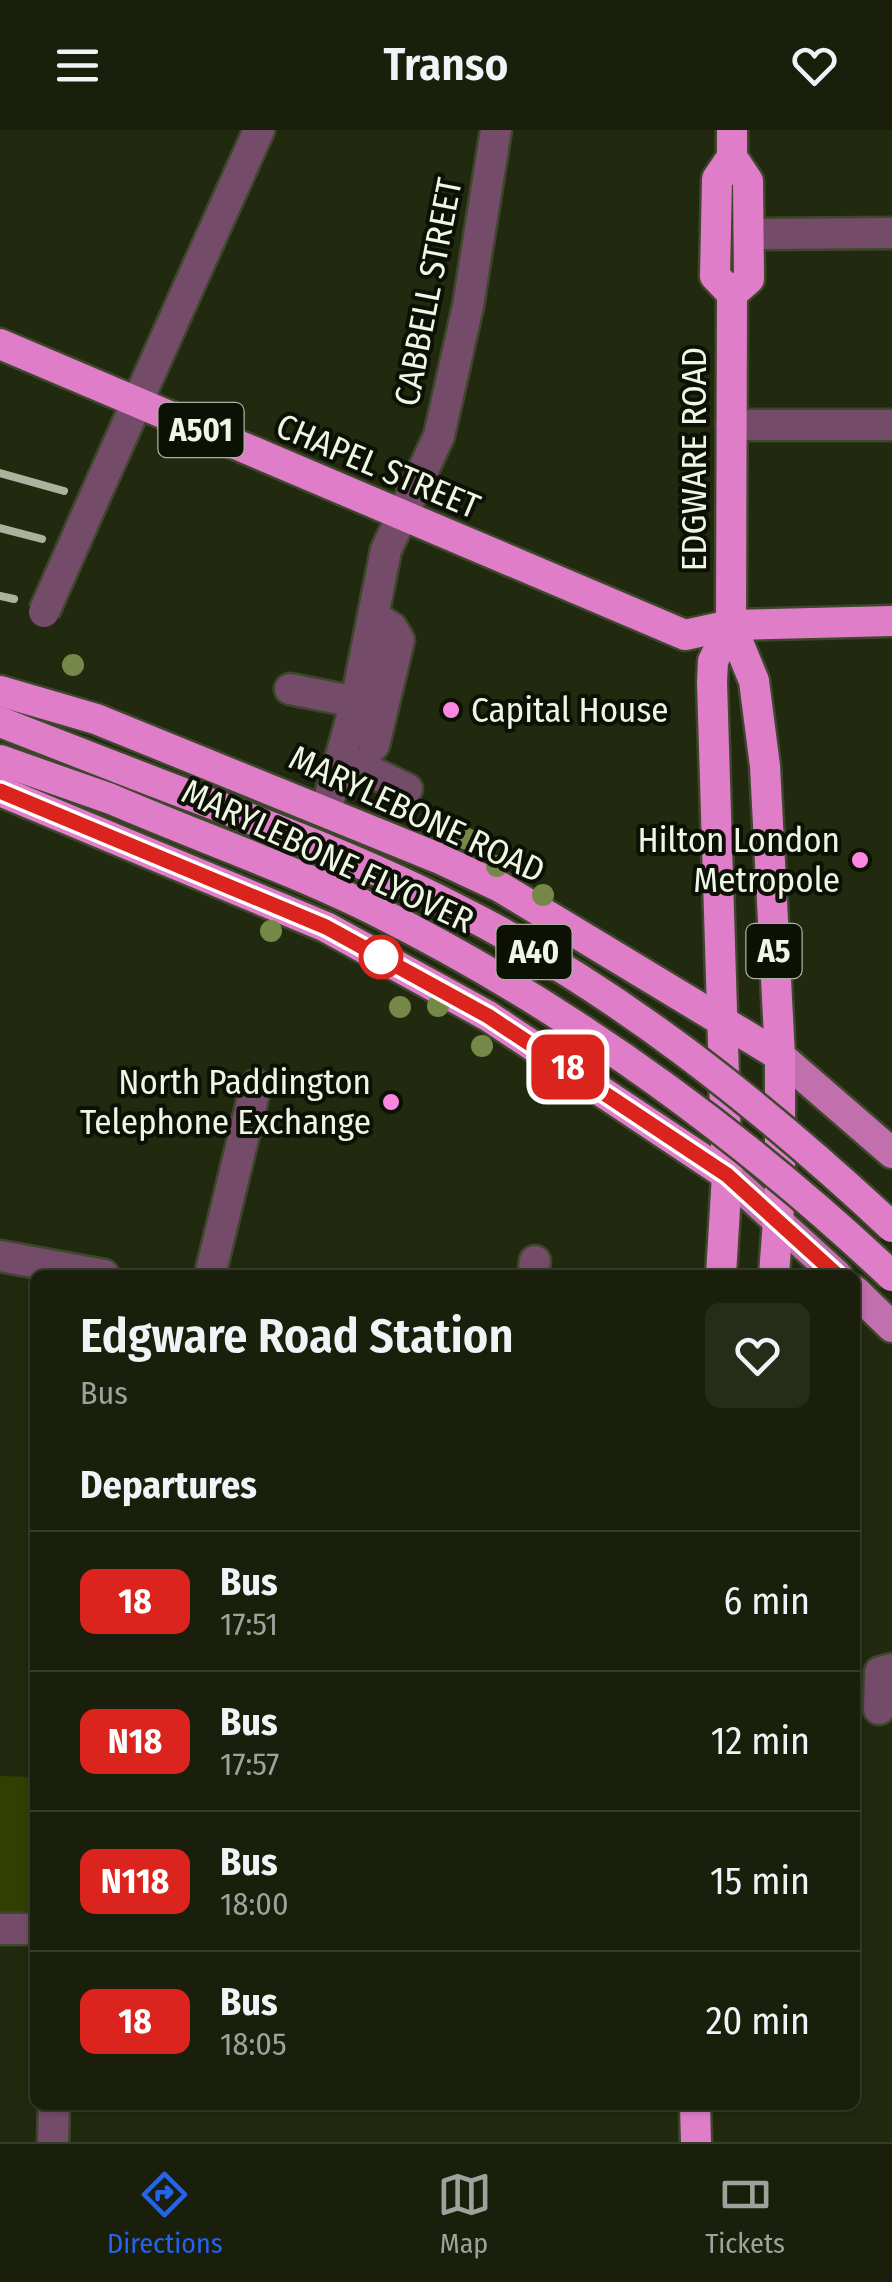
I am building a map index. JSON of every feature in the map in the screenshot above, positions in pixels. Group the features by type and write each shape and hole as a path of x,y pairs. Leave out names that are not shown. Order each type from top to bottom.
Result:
{"highway":[{"name":"EDGWARE ROAD","path":"732,144 748,181 749,280 732,294"},
{"name":"EDGWARE ROAD","path":"732,144 717,179 716,276 732,294 731,625 754,681 765,766 780,1056 774,1270"},
{"name":"CHAPEL STREET","path":"0,344 685,635 731,625"},
{"name":"A501","path":"731,625 892,620"},
{"name":"EDGWARE ROAD","path":"721,1270 727,1175 712,682 714,661 731,625"},
{"name":"MARYLEBONE ROAD","path":"0,691 96,719 326,810 500,887 780,1056"},
{"name":"MARYLEBONE FLYOVER","path":"0,722 374,870 452,906 530,950 719,1077 806,1146 892,1227"},
{"name":"MARYLEBONE FLYOVER","path":"0,760 111,799 375,911 520,989 668,1089 759,1158 892,1276"},
{"path":"0,791 326,927 488,1016 727,1175"},
{"path":"695,2110 696,2142"}],"main road":[{"path":"780,1056 892,1152"},
{"path":"727,1175 832,1270"},
{"path":"860,1296 892,1327"}],"street":[{"path":"44,612 259,130"},
{"name":"CABBELL STREET","path":"326,810 356,702 386,550 439,436 468,306 496,130"},
{"path":"748,234 892,233"},
{"path":"732,425 892,425"},
{"path":"373,616 392,628 399,640 374,745"},
{"path":"290,689 356,702"},
{"path":"341,757 407,788"},
{"path":"211,1270 256,1085"},
{"path":"0,1256 77,1270"},
{"path":"875,1709 880,1671"},
{"path":"0,1929 30,1929"},
{"path":"52,2142 54,2110"}],"green space":[{"path":"0,1776 30,1777 30,1913 0,1913"}],"railway":[{"path":"0,473 64,491"},
{"path":"0,528 42,539"},
{"path":"0,596 14,599"}],"bus line":[{"name":"18","path":"0,791 326,927 488,1016 727,1175 832,1270"}],"place":[{"name":"Capital House","path":"451,710"},
{"name":"Hilton London Metropole","path":"860,860"},
{"name":"North Paddington Telephone Exchange","path":"391,1102"}]}
